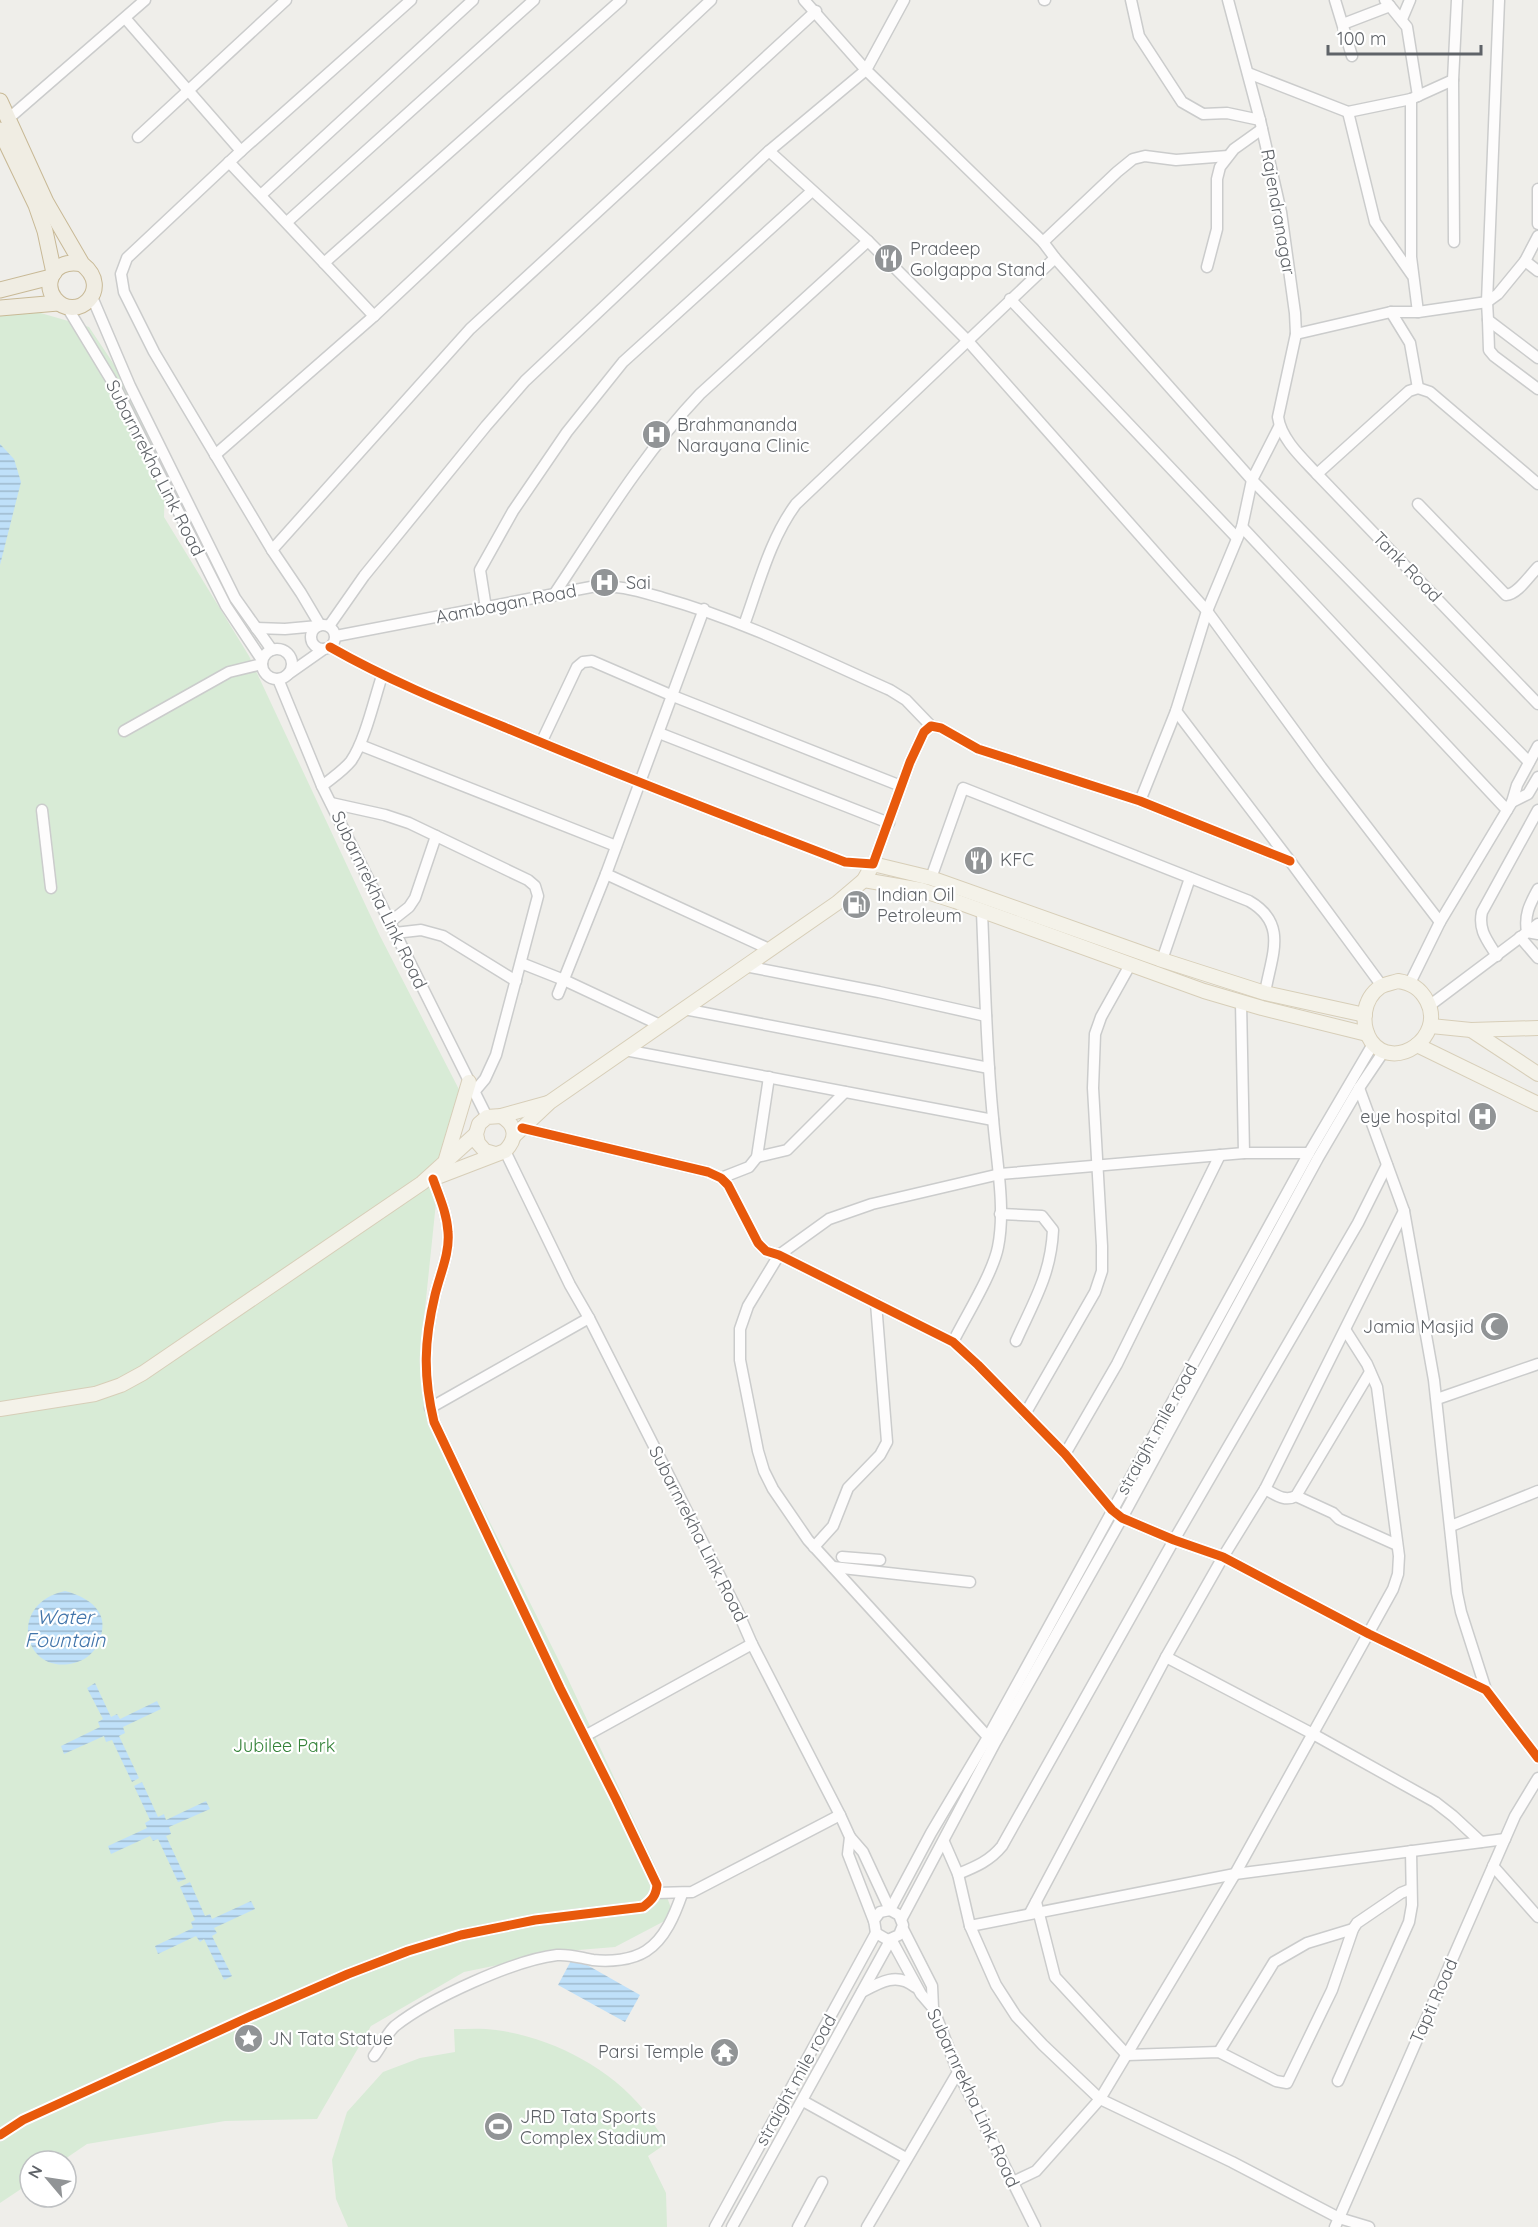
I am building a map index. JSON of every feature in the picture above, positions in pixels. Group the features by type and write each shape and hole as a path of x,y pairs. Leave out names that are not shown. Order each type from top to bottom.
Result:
{"highway":[{"path":"0,101 4,124 45,231 52,275 50,286 52,296 63,305"},
{"path":"0,308 63,305 76,307 85,304 92,297 95,288 90,270 82,264 4,124"},
{"path":"0,290 52,275 64,264 73,262 82,264"}],"main road":[{"path":"427,1181 500,1153 512,1144 518,1131 550,1102 837,903 864,880 873,864 931,878 1162,960 1265,993 1365,1015"},
{"path":"864,880 921,890 955,901 1130,965 1375,1043 1398,1054 1417,1045 1426,1037 1431,1026 1432,1016 1429,1006 1423,994 1410,983 1398,981 1382,986 1370,997 1364,1026 1375,1043"},
{"path":"1431,1026 1471,1030 1538,1028"},
{"path":"1471,1030 1538,1074"},
{"path":"1417,1045 1538,1104"},
{"path":"446,1161 471,1087"},
{"path":"500,1153 485,1151 478,1143 476,1134 479,1124 486,1117 501,1116 550,1102"},
{"path":"501,1116 518,1131"},
{"path":"0,1409 95,1394 121,1385 143,1373 427,1181 476,1134"}],"street":[{"path":"4,124 145,0"},
{"path":"138,137 286,0"},
{"path":"261,195 473,0"},
{"path":"287,222 534,0"},
{"path":"324,263 621,0"},
{"path":"215,455 374,316 711,0"},
{"path":"804,0 866,70 1043,242 1252,480 1529,762"},
{"path":"904,0 866,70 769,152 525,381 364,576 322,625 313,630 311,637 313,643 317,648 327,648 382,676 540,743 640,784 845,862 873,864 919,743 924,732 931,726 941,728 978,749 1140,801 1290,861"},
{"path":"1131,0 1139,36 1182,102 1203,114 1227,113 1261,125 1234,149 1221,167 1217,179 1217,228 1207,267"},
{"name":"Rajendranagar","path":"1228,0 1281,212 1295,313 1296,334 1278,417 1279,427"},
{"path":"1335,0 1352,56"},
{"path":"1402,19 1410,0"},
{"path":"1454,242 1454,81 1457,0"},
{"path":"1499,0 1487,302 1489,350 1538,389"},
{"path":"322,625 272,550 154,352 124,292 121,274 126,258 406,2"},
{"path":"1343,24 1387,3 1407,27 1415,98 1412,275 1418,312"},
{"path":"272,550 470,329 816,11"},
{"path":"125,18 242,151"},
{"path":"1248,73 1348,112 1415,98 1454,81"},
{"path":"1348,112 1375,222 1412,275"},
{"path":"769,152 868,241 967,340 1207,611 1320,767 1440,922"},
{"path":"1043,242 1133,159 1145,156 1176,160 1228,156"},
{"path":"229,162 374,316"},
{"path":"1538,189 1538,224"},
{"path":"486,608 480,570 513,512 567,432 623,362 812,191"},
{"path":"1296,334 1391,312 1418,312 1487,302 1498,294 1525,261 1538,236"},
{"path":"553,596 649,455 682,413 868,241"},
{"path":"744,625 774,542 785,519 796,504 1055,258"},
{"path":"1525,261 1538,271"},
{"name":"Subarnrekha Link Road","path":"63,305 116,388 222,599 262,662 265,674 271,678 282,678 290,671 292,664 290,657 279,649 272,650 236,598 135,396 92,297"},
{"path":"1010,299 1237,538"},
{"path":"1391,312 1410,343 1418,388"},
{"path":"1488,321 1538,358"},
{"path":"1317,474 1409,391 1418,388 1430,392 1538,484"},
{"path":"1140,801 1176,711 1207,611 1242,527 1252,480 1279,427"},
{"name":"Tank Road","path":"1279,427 1317,474 1538,704"},
{"path":"1418,504 1506,595 1511,595 1538,567"},
{"path":"1242,527 1510,806"},
{"name":"Aambagan Road","path":"336,636 591,587 618,586 704,609 890,690 918,710 931,726"},
{"path":"558,994 606,874 704,609"},
{"path":"256,628 285,629 322,625 334,630 336,636 334,642 282,678"},
{"path":"124,731 229,672 262,662 266,654 272,650"},
{"path":"540,743 577,667 583,662 592,661 673,696 901,786"},
{"path":"322,786 347,765 360,745 382,676"},
{"name":"Subarnrekha Link Road","path":"282,678 322,786 486,1117"},
{"path":"1176,711 1382,986"},
{"path":"659,733 889,823"},
{"path":"360,745 616,846"},
{"path":"1410,983 1440,922 1510,806 1517,785 1538,746"},
{"path":"1510,806 1528,794 1538,777"},
{"path":"931,878 963,788 1249,901 1260,908 1269,917 1275,934 1265,993"},
{"path":"331,803 385,814 528,879 535,886 538,896 491,1067 485,1079 471,1087"},
{"path":"42,810 51,888"},
{"path":"1497,956 1481,931 1482,912 1538,810"},
{"path":"390,922 409,907 415,898 436,836"},
{"path":"845,862 864,880"},
{"path":"606,874 770,949"},
{"path":"1162,960 1190,878"},
{"path":"1538,889 1526,912 1525,921 1538,958"},
{"path":"953,1342 994,1260 998,1246 1000,1174 989,1068 982,912"},
{"path":"1429,1006 1528,934 1538,924"},
{"path":"395,933 421,930 443,936 516,981"},
{"path":"520,963 564,980 660,1025"},
{"path":"1025,1414 1084,1313 1102,1272 1094,1088 1095,1034 1101,1017 1130,965"},
{"path":"745,966 986,1016"},
{"path":"1241,1002 1244,1153"},
{"path":"684,1009 989,1068"},
{"name":"straight mile road","path":"732,2227 891,1940 899,1935 910,1903 996,1741 1122,1518 1318,1158 1359,1088 1375,1043"},
{"name":"straight mile road","path":"874,1921 880,1912 890,1910 931,1833 988,1737 1309,1153 1375,1043"},
{"path":"625,1050 993,1120"},
{"path":"721,1178 749,1167 757,1157 769,1077"},
{"path":"1359,1088 1404,1211 1437,1399 1454,1572 1461,1612 1486,1690 1538,1758"},
{"path":"757,1157 787,1150 845,1092"},
{"path":"518,1131 708,1172 721,1178 728,1185 758,1243 766,1251 779,1255 953,1342 1065,1455 1112,1510 1122,1518 1223,1557 1369,1634 1486,1690"},
{"name":"Subarnrekha Link Road","path":"500,1153 589,1318 840,1815 850,1838 848,1854 874,1921"},
{"path":"988,1737 814,1547 773,1489 758,1451 740,1360 740,1329 748,1306 779,1255 829,1219 852,1209 1000,1174 1244,1153 1309,1153"},
{"path":"1065,1455 1117,1364 1220,1155"},
{"path":"958,1874 986,1862 995,1856 1002,1846 1174,1540 1358,1223 1387,1165"},
{"path":"0,2135 23,2120 249,2017 408,1951 461,1935 536,1920 643,1906 652,1900 656,1893 657,1885 439,1436 430,1408 427,1386 426,1333 447,1252 448,1231 444,1209 427,1181"},
{"path":"1404,1211 1265,1489 1166,1657 1035,1909 1055,1977 1127,2055 1219,2052 1276,2081 1287,2083 1332,1990 1353,1929 1357,1923 1401,1893 1412,1889"},
{"path":"1000,1214 1042,1216 1053,1230 1050,1262 1045,1279 1016,1341"},
{"path":"814,1547 833,1526 849,1488 880,1455 887,1442 876,1303"},
{"path":"430,1408 589,1318"},
{"path":"1013,2182 1036,2171 1100,2099 1235,1874 1393,1589 1398,1574 1397,1545 1377,1387 1346,1331"},
{"path":"1437,1399 1538,1364"},
{"path":"1265,1489 1284,1499 1290,1500 1296,1496 1370,1372"},
{"path":"1450,1526 1538,1491"},
{"path":"1296,1496 1333,1513 1339,1519 1397,1545"},
{"path":"842,1557 880,1560"},
{"path":"833,1567 970,1582"},
{"path":"585,1736 752,1644"},
{"path":"1166,1657 1313,1734 1435,1802 1481,1842"},
{"name":"Tapti Road","path":"1337,2222 1515,1816 1538,1778"},
{"path":"656,1893 692,1892 840,1815"},
{"path":"850,1838 863,1852 890,1910 897,1912 932,1986 933,2008"},
{"path":"970,1926 1035,1909 1235,1874 1505,1839"},
{"path":"944,1842 958,1874 970,1926 996,1985 1016,2016 1100,2099 1232,2162 1337,2222 1369,2227"},
{"path":"1338,2081 1409,1922 1412,1889 1411,1851"},
{"path":"1493,1866 1538,1917"},
{"path":"374,2056 393,2028 435,2000 499,1972 557,1955 571,1955 595,1960 617,1960 633,1957 648,1950 671,1924 682,1894"},
{"path":"874,1921 876,1933 884,1939 891,1940"},
{"path":"1219,2052 1274,1962 1307,1943 1353,1929"},
{"name":"straight mile road","path":"715,2227 876,1933"},
{"name":"Subarnrekha Link Road","path":"891,1940 918,1989 933,2008 958,2072 1035,2227"},
{"path":"862,1992 879,1983 901,1978 918,1989"},
{"path":"867,2227 958,2072"},
{"path":"803,2101 906,2158"},
{"path":"798,2227 822,2182"}],"green space":[{"name":"Jubilee Park","path":"0,305 13,305 89,327 133,393 165,475 164,517 249,656 380,936 467,1105 437,1193 423,1328 427,1379 437,1416 567,1677 655,1865 674,1916 615,1947 566,1951 464,1972 371,2026 317,2119 225,2121 87,2144 78,2150 18,2149 18,2191 0,2203"},
{"name":"JRD Tata Sports Complex Stadium","path":"454,2029 496,2030 536,2039 595,2067 629,2094 643,2109 667,2143 648,2156 666,2193 667,2227 348,2227 336,2199 332,2160 347,2112 383,2072 420,2058 455,2052"}],"water":[{"path":"0,444 14,459 21,482 0,565"},
{"name":"Water Fountain","path":"65,1591 76,1594 92,1604 102,1618 103,1627 96,1647 90,1655 74,1663 57,1664 43,1659 34,1649 29,1637 29,1623 34,1610 46,1598"},
{"path":"95,1683 111,1717 117,1714 120,1719 157,1701 161,1709 123,1727 125,1733 119,1736 139,1778 132,1782 112,1740 106,1742 104,1736 64,1754 61,1746 100,1727 98,1722 103,1719 87,1688"},
{"path":"142,1782 158,1817 164,1814 166,1820 206,1801 210,1809 169,1827 171,1834 166,1836 186,1879 178,1882 158,1839 153,1841 150,1836 111,1854 108,1846 147,1828 145,1823 150,1820 134,1786"},
{"path":"190,1882 205,1916 210,1914 212,1919 251,1901 255,1909 214,1928 217,1933 212,1936 232,1976 224,1980 204,1939 200,1942 196,1936 158,1954 155,1946 193,1928 191,1922 195,1920 180,1887"},
{"path":"573,1957 640,1995 625,2022 558,1985"}],"cycle path":[{"path":"330,647 394,680 460,709 631,779 845,862 873,864 910,762 924,732 931,726 941,728 978,749 1140,801 1290,861"},
{"path":"522,1128 708,1172 721,1178 728,1185 758,1243 766,1251 779,1255 953,1342 1065,1454 1112,1510 1122,1518 1223,1557 1369,1634 1486,1690 1538,1758"},
{"path":"0,2135 23,2120 249,2017 408,1951 461,1935 535,1920 643,1907 655,1895 657,1885 560,1688 434,1422 428,1389 427,1343 431,1312 448,1240 444,1211 433,1179"}],"place":[{"name":"Pradeep Golgappa Stand","path":"889,259"},
{"name":"Brahmananda Narayana Clinic","path":"656,435"},
{"name":"Sai","path":"605,583"},
{"name":"KFC","path":"979,860"},
{"name":"Indian Oil Petroleum","path":"856,905"},
{"name":"eye hospital","path":"1482,1117"},
{"name":"Jamia Masjid","path":"1495,1327"},
{"name":"JN Tata Statue","path":"248,2039"},
{"name":"Parsi Temple","path":"725,2052"},
{"name":"JRD Tata Sports Complex Stadium","path":"499,2127"}]}
